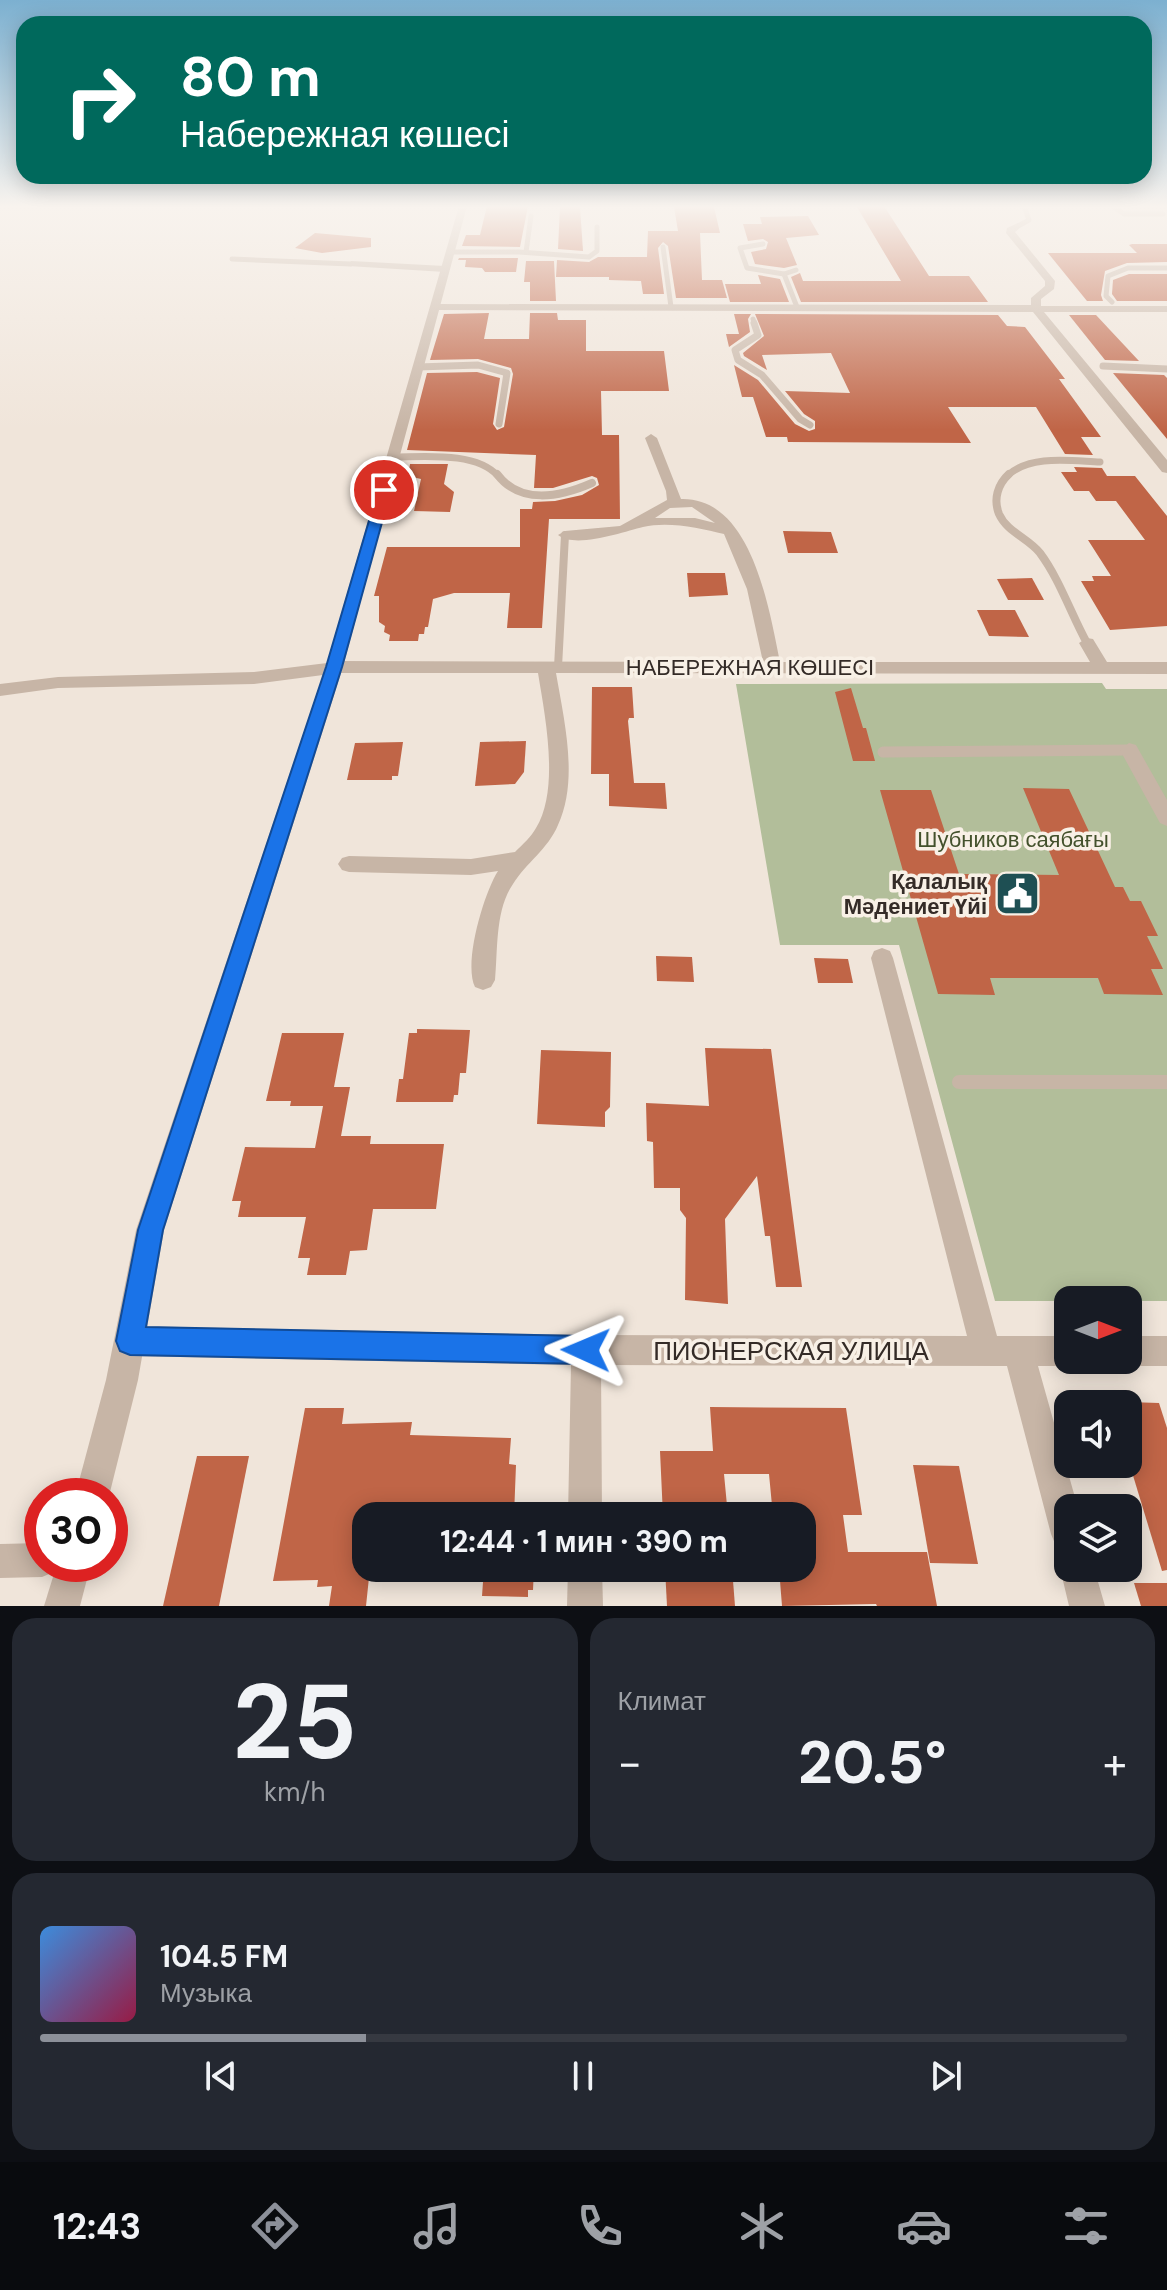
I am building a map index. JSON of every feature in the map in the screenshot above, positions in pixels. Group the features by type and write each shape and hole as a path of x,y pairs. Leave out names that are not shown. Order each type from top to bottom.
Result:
{"street":[{"path":"96,1478 130,1341 150,1230 334,667 442,281"},
{"path":"1050,281 1050,287 1036,298 1036,309 1167,469"},
{"path":"435,307 671,307 752,313 797,307 1036,309 1115,305 1167,309"},
{"path":"1084,367 1103,366"},
{"path":"651,438 673,491 674,503"},
{"path":"640,523 656,510 687,502 705,509 729,531 749,562 773,668"},
{"path":"565,535 608,532 640,523 695,522 729,531"},
{"path":"1087,643 1102,668"},
{"name":"НАБЕРЕЖНАЯ КӨШЕСІ","path":"0,690 59,682 222,679 334,667 1167,668"},
{"path":"483,980 495,901 503,880 549,825 557,784 552,667"},
{"path":"1129,750 1167,818"},
{"path":"349,864 471,867 520,859"},
{"path":"882,958 986,1352"},
{"name":"ПИОНЕРСКАЯ УЛИЦА","path":"130,1341 586,1350 1054,1351"},
{"path":"585,1502 586,1350"},
{"path":"1142,1351 1167,1351"},
{"path":"1019,1352 1057,1494"},
{"path":"0,1561 24,1560"},
{"path":"62,1606 69,1582"},
{"path":"585,1582 585,1606"},
{"path":"1081,1582 1087,1606"}],"lane":[{"path":"668,281 671,307"},
{"path":"787,281 797,307"},
{"path":"1108,281 1106,296 1115,305"},
{"path":"752,313 758,335 735,350 738,360 762,375 800,419 810,425"},
{"path":"418,367 489,366 503,369 507,373 499,424"},
{"path":"1103,366 1167,369"},
{"path":"393,457 440,457 478,464 498,472 508,488 524,493 566,492 592,483"},
{"path":"1087,643 1042,556 1013,533 999,515 997,495 999,485 1016,468 1046,462 1100,462"},
{"path":"552,667 565,535"},
{"path":"883,752 1129,750"},
{"path":"959,1082 1167,1082"}],"green space":[{"name":"Шубников саябағы","path":"1102,683 1106,689 1167,689 1167,1301 1142,1301 1142,1286 1054,1286 1054,1301 995,1301 899,945 780,945 736,684"}],"building":[{"path":"555,281 556,301 530,301 530,282 524,282"},
{"path":"641,281 662,281 664,294 643,294"},
{"path":"673,281 722,281 727,298 676,298"},
{"path":"760,281 781,281 789,302 730,302 725,284 761,284"},
{"path":"793,281 803,281 973,281 988,302 801,302"},
{"path":"1071,281 1103,281 1103,301 1087,301"},
{"path":"1113,281 1167,281 1167,301 1117,301 1112,294"},
{"path":"489,313 484,339 529,339 530,313 557,313 558,320 586,320 586,351 664,351 669,391 601,391 602,435 619,435 620,519 549,519 542,628 507,628 510,593 454,593 433,599 428,627 425,627 424,634 419,634 418,641 389,641 390,635 384,632 385,626 379,622 379,596 374,596 387,547 520,547 520,509 532,509 533,502 582,495 599,485 597,478 592,476 553,488 534,488 536,455 407,450 427,373 477,372 500,378 493,424 497,430 504,427 513,374 511,368 478,359 430,360 444,314"},
{"path":"734,314 751,314 748,319 750,332 729,347 726,334 739,334"},
{"path":"755,314 998,315 1007,326 1025,327 1065,379 1059,379 1101,437 1081,437 1093,455 1065,454 1036,407 948,407 971,443 788,442 787,437 766,437 753,397 742,397 734,365 758,380 795,424 809,431 815,429 815,421 804,414 785,391 850,393 831,353 762,355 767,370 744,356 743,353 764,336"},
{"path":"1069,315 1096,315 1139,361 1105,360"},
{"path":"1113,373 1164,375 1167,378 1167,439"},
{"path":"410,464 448,464 444,484 454,492 450,512 414,511 421,479 408,476"},
{"path":"1074,467 1102,468 1107,476 1135,476 1167,516 1167,626 1110,630 1081,581 1094,581 1092,576 1111,576 1088,540 1145,540 1116,501 1096,501 1089,491 1074,491 1061,472 1077,472"},
{"path":"783,531 831,532 838,553 788,553"},
{"path":"687,573 725,573 728,595 689,597"},
{"path":"1032,578 1044,600 1008,600 997,579"},
{"path":"977,610 1015,610 1029,637 989,636"},
{"path":"592,687 632,687 634,718 628,721 634,783 665,783 667,809 609,806 609,774 591,774"},
{"path":"851,688 875,761 853,761 835,692"},
{"path":"526,741 524,772 515,784 475,786 480,742"},
{"path":"403,742 398,776 392,776 392,780 347,780 355,743"},
{"name":"Қалалық Мәдениет Үйі","path":"1023,788 1069,789 1115,887 1123,887 1130,901 1141,901 1158,936 1147,936 1163,969 1151,969 1163,995 1104,994 1098,978 990,978 995,995 938,994 880,790 931,790 959,874 1059,875"},
{"path":"656,956 692,957 694,982 657,981"},
{"path":"814,958 848,959 853,983 818,983"},
{"path":"417,1029 470,1030 466,1073 460,1073 458,1095 454,1095 453,1102 396,1102 399,1079 403,1079 409,1033 417,1033"},
{"path":"282,1033 344,1033 334,1087 350,1087 341,1136 371,1136 370,1144 444,1144 436,1209 373,1209 367,1250 350,1251 346,1275 307,1275 310,1258 298,1258 306,1217 238,1217 241,1201 232,1201 245,1147 315,1148 323,1106 290,1106 291,1101 266,1101"},
{"path":"705,1048 771,1049 802,1287 776,1287 770,1236 765,1236 757,1176 725,1219 728,1304 685,1300 686,1218 680,1210 680,1188 654,1188 653,1142 647,1141 646,1103 709,1106"},
{"path":"541,1050 611,1052 610,1107 605,1112 605,1127 537,1124"},
{"path":"1142,1402 1159,1403 1167,1428 1167,1570 1162,1571 1142,1505 1142,1494 1139,1494 1134,1478 1142,1478"},
{"path":"710,1407 846,1408 862,1515 843,1515 848,1552 927,1552 937,1606 782,1606 780,1582 816,1582 816,1502 772,1502 769,1474 724,1474 727,1502 662,1502 660,1451 713,1451"},
{"path":"305,1408 344,1408 342,1424 412,1422 410,1435 511,1438 509,1464 516,1465 515,1502 352,1502 352,1582 369,1582 366,1606 329,1606 332,1586 317,1587 318,1580 273,1581"},
{"path":"197,1456 249,1456 219,1606 163,1606"},
{"path":"913,1465 959,1466 978,1564 930,1563"},
{"path":"483,1582 533,1582 528,1597 482,1596"},
{"path":"666,1582 733,1582 735,1606 667,1606"},
{"path":"1134,1583 1167,1583 1167,1606 1141,1606"}],"place":[{"name":"Қалалық Мәдениет Үйі","path":"1018,894"}],"route":[{"path":"384,490 334,667 150,1230 130,1341 586,1350"}]}
